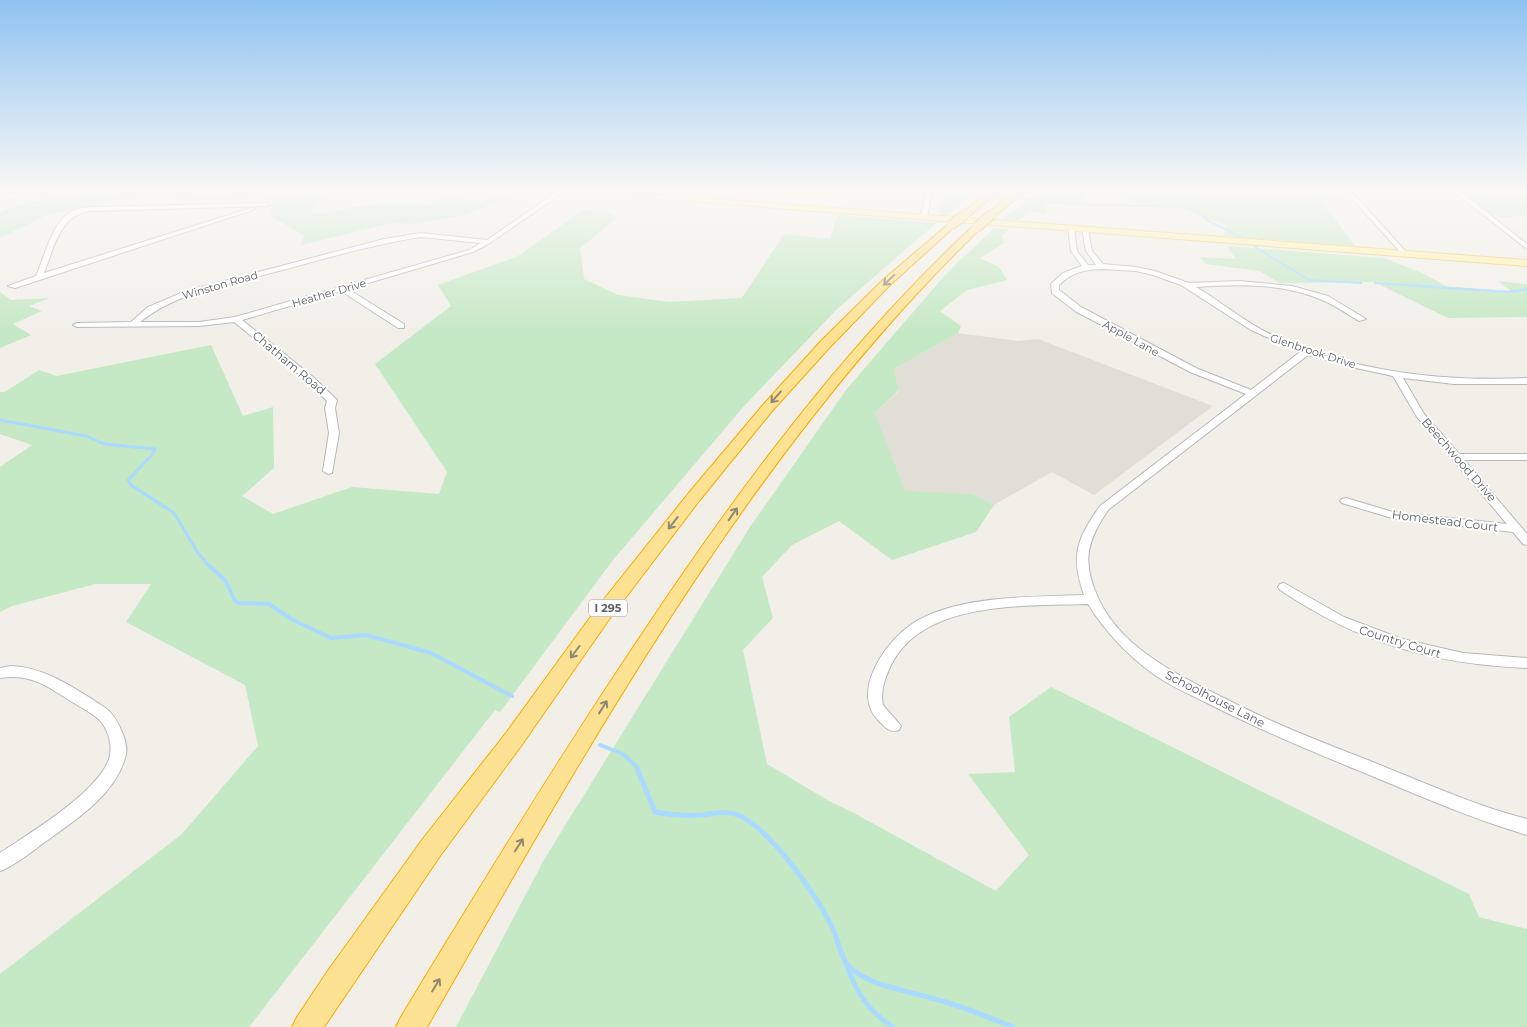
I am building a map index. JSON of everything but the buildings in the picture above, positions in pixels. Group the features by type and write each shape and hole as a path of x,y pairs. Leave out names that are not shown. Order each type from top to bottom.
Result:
{"highway":[{"name":"I 295","path":"307,1027 351,961 432,847 525,724 568,661 689,502 761,415 820,349 887,282 942,239"},
{"name":"I 295","path":"411,1027 510,858 598,715 667,609 798,425 861,347 913,289 951,239"}],"main road":[{"path":"1204,239 1527,263"}],"street":[{"path":"39,277 55,239"},
{"path":"12,286 160,239"},
{"name":"Winston Road","path":"134,324 157,306 198,290 386,239"},
{"name":"Winston Road","path":"461,239 488,242"},
{"name":"Heather Drive","path":"77,325 199,324 236,319 456,256 492,239"},
{"path":"1072,239 1074,251 1086,267"},
{"path":"1087,239 1089,251 1101,267"},
{"path":"1391,239 1405,254"},
{"path":"1517,239 1527,247"},
{"name":"Glenbrook Drive","path":"1086,267 1150,271 1187,285 1246,325 1274,339 1307,351 1397,375 1457,382 1527,381"},
{"name":"Apple Lane","path":"1086,267 1065,274 1055,284 1055,291 1066,301 1178,363 1252,392"},
{"path":"1187,285 1256,283 1297,290 1322,297 1362,319"},
{"path":"343,289 401,326"},
{"name":"Chatham Road","path":"236,319 310,379 332,400 330,408 334,433 328,471"},
{"name":"Schoolhouse Lane","path":"1307,351 1126,490 1098,515 1088,530 1081,557 1082,576 1092,599 1113,629 1132,649 1174,680 1233,710 1386,776 1471,809 1527,827"},
{"name":"Beechwood Drive","path":"1397,375 1420,415 1527,541"},
{"path":"1455,457 1527,457"},
{"name":"Homestead Court","path":"1346,500 1379,512 1406,517 1517,529"},
{"name":"Country Court","path":"1284,587 1330,617 1400,644 1458,659 1497,663 1527,663"},
{"path":"894,726 877,709 875,693 880,673 889,656 899,640 909,632 931,620 955,611 1007,604 1092,599"},
{"path":"0,673 10,671 42,676 106,717 117,740 118,757 95,791 70,813 0,863"}],"shaded area":[{"path":"958,333 1018,341 1038,339 1213,406 1094,495 1052,472 994,505 973,494 905,492 875,413 899,391 894,369"}],"green space":[{"path":"303,239 326,239 301,245"},
{"path":"542,239 591,239 580,248 584,279 618,295 669,302 742,298 781,239 918,239 836,310 745,405 613,560 500,712 495,710 249,1027 0,1027 0,974 182,834 258,746 245,685 126,622 151,584 95,584 12,606 0,612 0,467 32,445 0,434 0,392 5,392 39,370 57,376 211,345 243,416 273,407 274,468 242,496 273,514 352,487 439,494 447,472 375,364 451,306 438,285 518,256"},
{"path":"983,239 1003,239 1004,243 980,258 999,267 1007,280 967,290 940,311 961,326 958,333 894,369 899,390 875,413 905,491 973,494 994,505 976,532 892,560 839,521 792,545 762,577 773,618 743,650 767,764 829,801 996,891 1029,855 968,774 1015,772 1009,717 1051,687 1469,894 1479,917 1527,929 1527,1027 456,1027 545,858 750,527 846,390 945,275"},
{"path":"1262,239 1350,239 1355,246"},
{"path":"1227,246 1384,258 1422,273 1448,287 1511,291 1498,281 1527,284 1527,317 1448,318 1374,282 1280,283 1259,271 1206,264 1200,257 1236,259"},
{"path":"0,292 11,300 50,298 29,306 42,311 13,324 31,335 0,348"}],"waterway":[{"path":"1255,247 1309,280 1361,283"},
{"path":"1375,283 1423,286"},
{"path":"1405,285 1508,292 1527,289"},
{"path":"0,420 86,436 104,444 155,449 152,455 128,480 131,485 174,513 198,553 208,565"},
{"path":"208,565 225,580 235,601 239,603 269,604 291,619 331,638 366,635 431,653 512,696"},
{"path":"600,745 623,754 636,766"},
{"path":"636,766 655,812 672,815 733,814 750,822 764,833 804,881 832,927 845,961 853,970 880,984 952,1004 1013,1027"},
{"path":"847,966 864,1001 877,1015 893,1027"}]}
